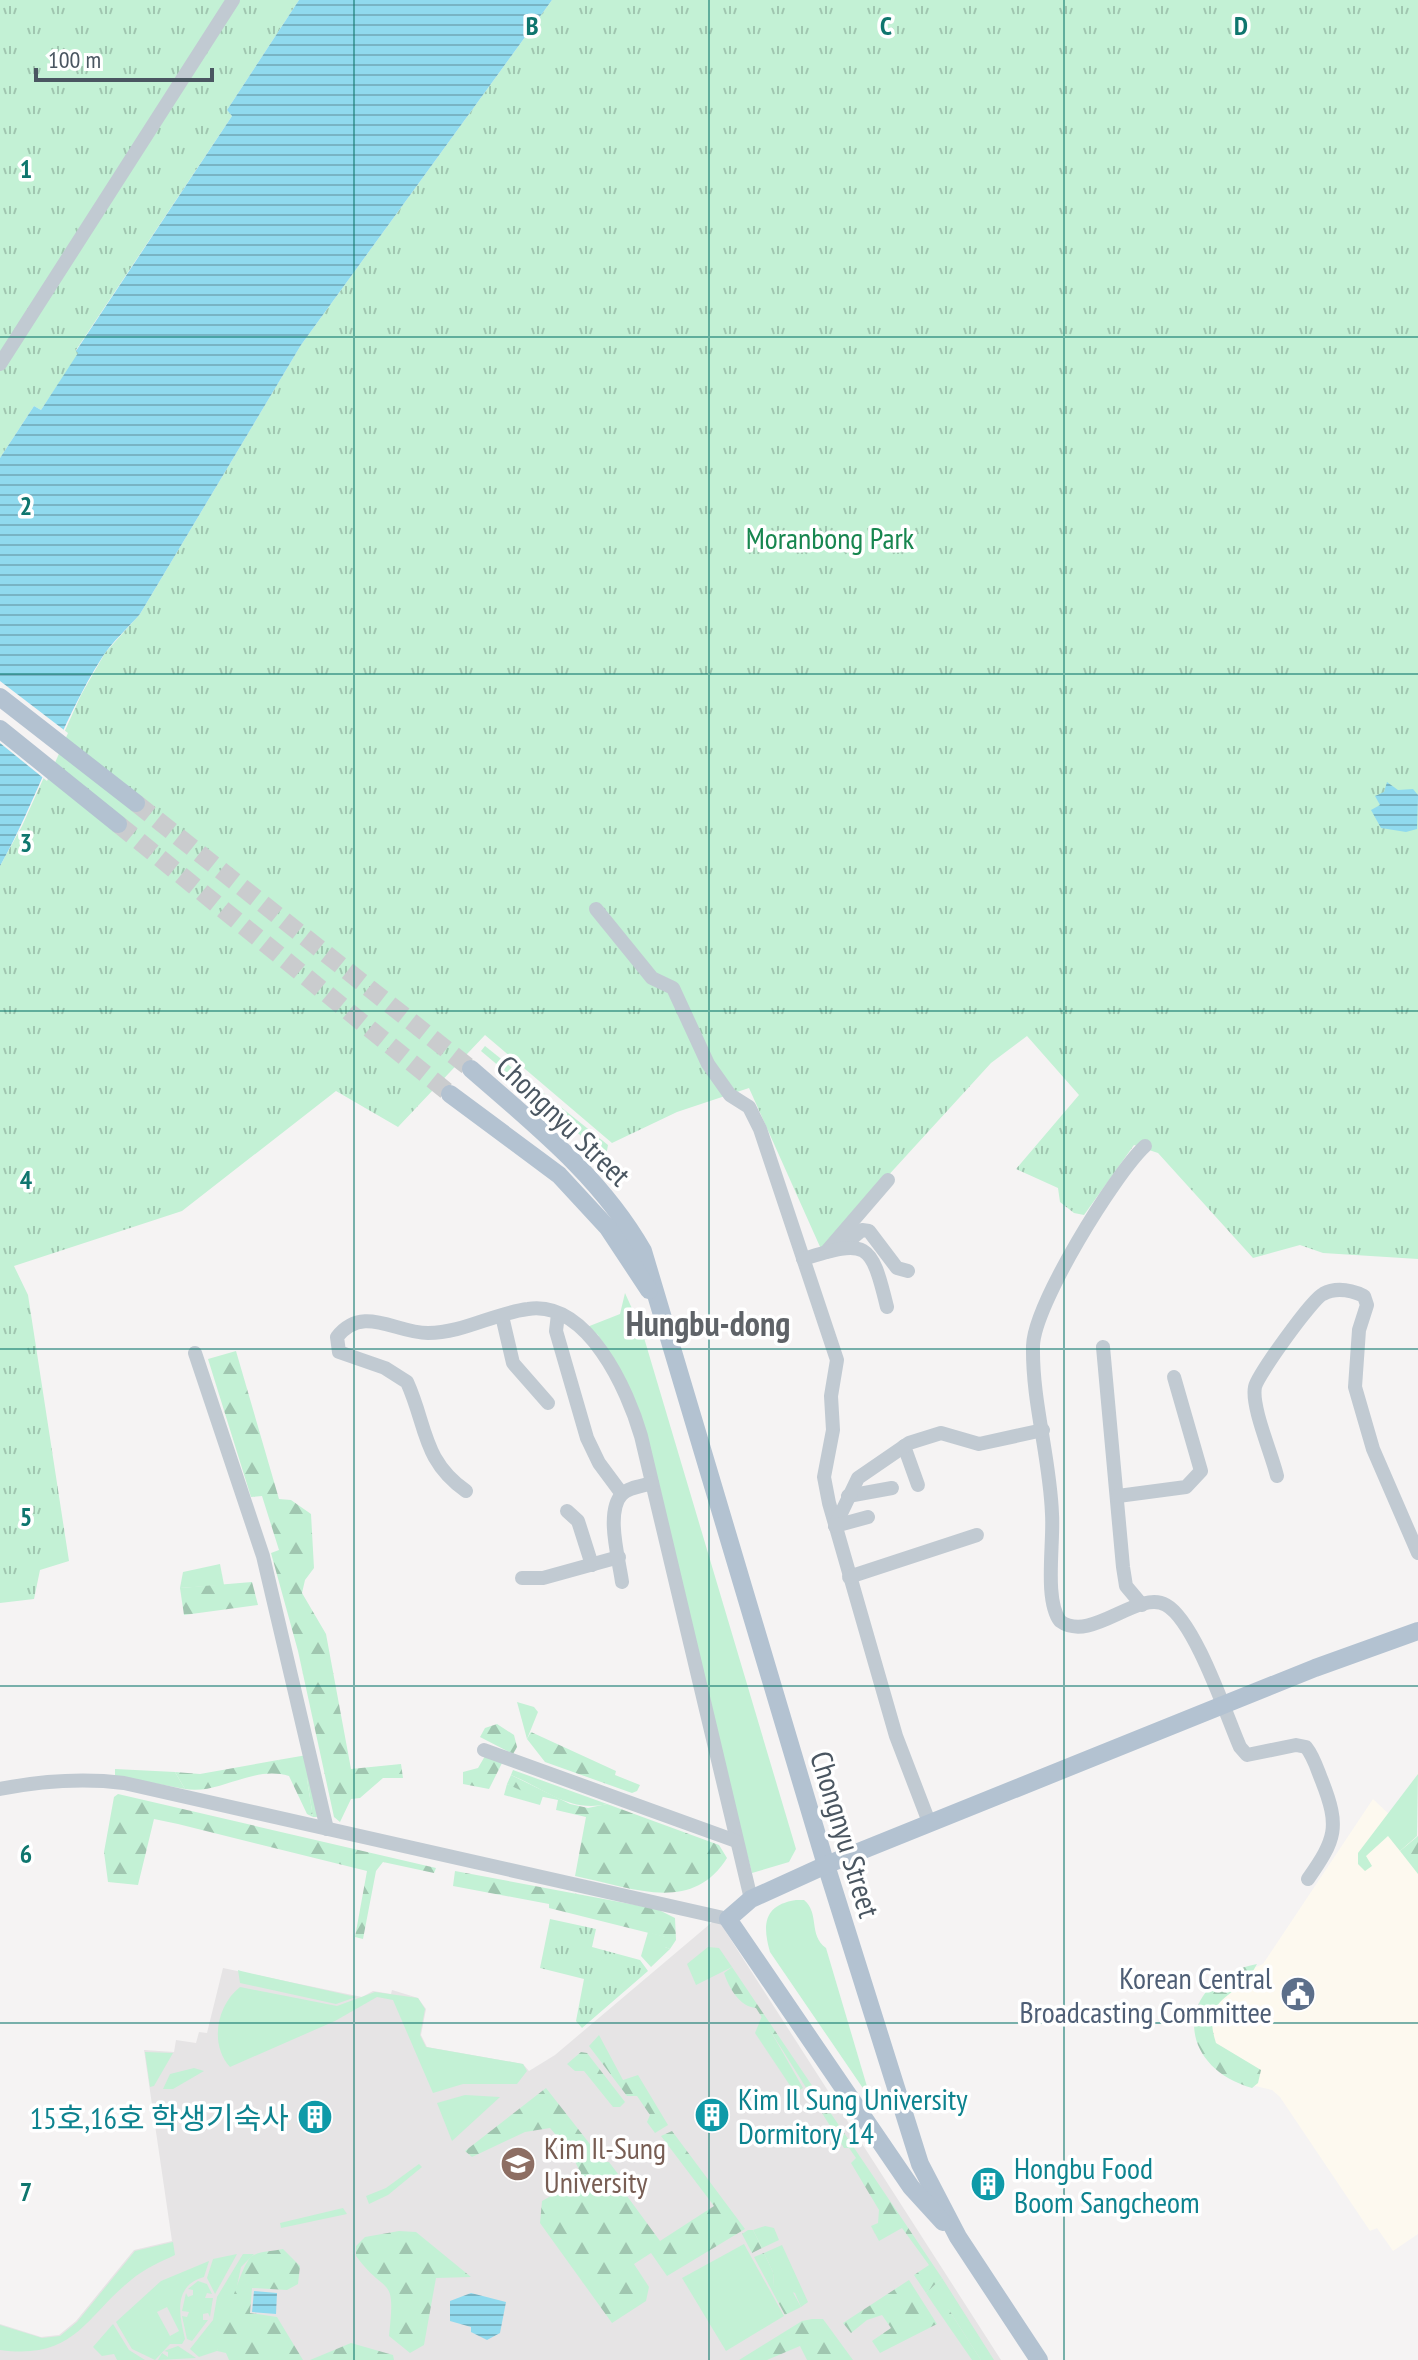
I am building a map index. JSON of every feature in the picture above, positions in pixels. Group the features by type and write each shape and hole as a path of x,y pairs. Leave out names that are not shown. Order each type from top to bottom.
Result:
{"main road":[{"path":"0,697 136,803"},
{"path":"0,729 118,824"},
{"name":"Chongnyu Street","path":"471,1069 572,1159 623,1216 643,1251 826,1865 920,2164 958,2237 1039,2360"},
{"name":"Chongnyu Street","path":"450,1094 559,1175 578,1193 608,1228 656,1298"},
{"path":"958,2237 911,2187 728,1919 751,1899 929,1822 1221,1705 1418,1631"}],"street":[{"path":"0,364 233,0"},
{"path":"596,909 652,978 673,988 716,1077 730,1095 749,1107 760,1129 837,1360 831,1396 833,1430 824,1477 835,1526 896,1736 929,1822"},
{"path":"1145,1146 1132,1158 1089,1218 1034,1333 1035,1381 1051,1490 1054,1552 1050,1601 1053,1612 1067,1626 1076,1627 1142,1605 1161,1602 1169,1606 1197,1645 1221,1705 1247,1755 1296,1745 1306,1747 1312,1754 1332,1808 1334,1835 1328,1850 1308,1879"},
{"path":"826,1252 888,1180"},
{"path":"843,1246 862,1230 869,1231 897,1268 908,1271"},
{"path":"803,1259 843,1246 858,1246 872,1258 887,1307"},
{"path":"1277,1476 1254,1398 1258,1377 1307,1308 1322,1294 1337,1289 1354,1291 1364,1296 1367,1305 1359,1330 1355,1365 1360,1410 1418,1553"},
{"path":"466,1491 437,1465 422,1433 407,1382 385,1368 343,1356 337,1337 359,1321 371,1320 426,1333 529,1308 558,1314 586,1332 616,1375 633,1410 751,1899"},
{"path":"558,1314 556,1331 587,1438 599,1463 622,1494"},
{"path":"502,1316 513,1363 548,1403"},
{"path":"1103,1347 1126,1586 1142,1605"},
{"path":"195,1353 263,1556 327,1829"},
{"path":"1118,1496 1186,1487 1201,1471 1174,1377"},
{"path":"835,1526 858,1478 904,1446 941,1433 979,1444 1043,1430"},
{"path":"904,1446 918,1485"},
{"path":"622,1582 615,1513 622,1494 652,1483"},
{"path":"848,1496 892,1488"},
{"path":"567,1511 578,1521 592,1565"},
{"path":"835,1526 868,1517"},
{"path":"849,1577 977,1535"},
{"path":"522,1578 543,1578 619,1557"},
{"path":"484,1750 736,1841"},
{"path":"0,1789 52,1781 108,1781 728,1919"}],"shaded area":[{"path":"1373,1799 1393,1818 1418,1857 1418,2234 1393,2251 1377,2228 1370,2231 1280,2097 1272,2090 1243,2083 1221,2067 1202,2004 1217,1984 1263,1964"},
{"name":"Kim Il-Sung University","path":"717,1918 1001,2360 0,2360 0,2324 41,2337 59,2335 76,2321 134,2250 172,2241 144,2050 174,2052 176,2040 196,2043 199,2032 207,2033 223,1968 362,1997 373,1991 391,1994 392,1990 418,1998 426,2009 421,2035 427,2047 523,2064 529,2071 555,2055"}],"green space":[{"path":"0,0 299,0 227,110 232,116 76,350 79,353 41,410 34,406 0,458"},
{"name":"Moranbong Park","path":"552,0 1418,0 1418,1259 1323,1253 1300,1245 1253,1258 1158,1153 1134,1145 1084,1215 1074,1213 1060,1202 1058,1188 1016,1169 1079,1095 1027,1036 991,1063 821,1249 749,1088 677,1112 612,1143 485,1035 398,1127 336,1091 182,1211 14,1266 28,1295 69,1561 40,1570 34,1599 0,1603 0,866 22,826 81,695 105,653 140,614 301,345"},
{"path":"485,1046 608,1145 605,1161 599,1151 481,1051"},
{"path":"625,1293 642,1331 796,1849 789,1862 752,1873 618,1368 598,1335 587,1327 620,1314"},
{"path":"236,1351 279,1499 291,1500 311,1514 314,1568 305,1580 302,1593 326,1634 351,1769 401,1764 403,1778 383,1778 360,1798 351,1799 340,1822 334,1817 298,1651 271,1553 279,1550 262,1496 251,1497 208,1359"},
{"path":"220,1564 224,1585 180,1588 183,1572"},
{"path":"252,1582 258,1605 184,1615 180,1588"},
{"path":"517,1702 534,1707 538,1712 527,1739"},
{"path":"497,1724 514,1735 517,1747 513,1754 480,1737 485,1728"},
{"path":"531,1732 616,1771 615,1775 640,1785 637,1791 632,1793 545,1762 527,1739"},
{"path":"307,1755 317,1817 313,1817 307,1779 278,1760"},
{"path":"485,1756 502,1763 489,1789 463,1784 463,1772 478,1768"},
{"path":"278,1760 300,1770 307,1779 313,1817 307,1814 289,1776 262,1774 198,1790 185,1789 175,1772 200,1774"},
{"path":"115,1769 175,1772 185,1789 115,1776"},
{"path":"513,1770 607,1804 594,1806 569,1802 511,1775"},
{"path":"1418,1774 1417,1836 1400,1851 1388,1836 1366,1856 1372,1866 1365,1871 1358,1864 1358,1853"},
{"path":"511,1775 570,1804 588,1808 607,1804 719,1845 727,1858 713,1876 678,1892 638,1890 575,1876 586,1817 556,1810 558,1800 529,1794 507,1784"},
{"path":"507,1784 543,1796 540,1805 504,1795"},
{"path":"118,1794 436,1868 434,1873 383,1862 376,1871 363,1939 355,1937 367,1871 178,1824 154,1819 138,1885 108,1882 104,1852 114,1797"},
{"path":"1418,1836 1418,1874 1400,1851"},
{"path":"455,1871 657,1909 675,1918 676,1940 670,1949 665,1947 665,1937 549,1908 549,1904 453,1886"},
{"path":"804,1900 809,1905 817,1937 826,1948 871,2100 770,1952 766,1933 768,1917 777,1906"},
{"path":"550,1919 596,1929 592,1947 640,1960 648,1971 582,2028 576,2021 584,1979 540,1968"},
{"path":"648,1932 666,1937 665,1947 670,1949 651,1967 641,1956"},
{"path":"708,1947 719,1948 732,1967 696,1985 687,1964"},
{"path":"1257,1964 1241,1985 1217,2006 1212,2027 1216,2043 1261,2070 1258,2083 1252,2088 1226,2077 1208,2061 1197,2043 1194,2023 1199,2004 1211,1987 1230,1973"},
{"path":"732,1967 942,2278 926,2293 914,2275 929,2265 902,2228 879,2241 871,2226 878,2223 879,2210 851,2163 856,2158 849,2148 844,2148 756,2008 745,2004 732,1990 724,1973"},
{"path":"238,1970 356,1997 336,2004 240,1983"},
{"path":"240,1987 337,2006 375,1992 418,1998 425,2009 420,2035 426,2047 523,2064 527,2071 517,2084 463,2084 433,2093 393,2000 377,1997 335,2021 230,2067 219,2047 218,2025 226,2004"},
{"path":"762,2016 803,2088 795,2093 755,2033"},
{"path":"599,2035 623,2080 638,2075 668,2125 655,2133 647,2122 650,2115 637,2096 627,2096 589,2046"},
{"path":"145,2052 173,2053 154,2086 150,2087"},
{"path":"581,2052 587,2053 625,2102 620,2107 613,2107 584,2071 575,2071 567,2064"},
{"path":"194,2068 204,2071 173,2089 163,2089 170,2074"},
{"path":"546,2088 604,2162 609,2162 618,2174 616,2181 660,2241 714,2206 661,2136 672,2131 745,2229 667,2276 651,2253 634,2264 649,2287 646,2301 612,2323 540,2223 542,2201 583,2178 571,2153 550,2128 525,2132 472,2157 465,2151"},
{"path":"465,2095 500,2097 452,2141 437,2103"},
{"path":"419,2164 422,2167 388,2195 369,2204 366,2196 386,2188"},
{"path":"343,2208 347,2214 281,2228 280,2223"},
{"path":"765,2226 774,2228 779,2240 762,2248 753,2230"},
{"path":"753,2230 762,2248 752,2253 742,2234"},
{"path":"399,2231 416,2232 471,2277 436,2278 424,2345 410,2353 389,2336 391,2302 387,2288 356,2256 356,2246 365,2237"},
{"path":"173,2242 175,2255 136,2276 76,2333 62,2342 46,2349 0,2350 0,2325 42,2338 60,2336 77,2322 135,2251"},
{"path":"744,2244 784,2316 726,2351 682,2278"},
{"path":"782,2245 808,2302 801,2307 795,2293 774,2286 773,2272 764,2253"},
{"path":"283,2249 300,2266 298,2284 287,2290 252,2288 250,2313 277,2317 303,2360 229,2360 226,2353 217,2351 243,2271 252,2256"},
{"path":"764,2253 773,2272 774,2286 790,2287 801,2307 785,2315 754,2257"},
{"path":"237,2254 215,2294 207,2278 213,2259"},
{"path":"243,2254 254,2254 241,2267 232,2310 217,2351 199,2357 190,2349 213,2320 217,2297"},
{"path":"209,2261 204,2277 194,2281 183,2294 180,2311 185,2339 182,2344 170,2344 155,2360 132,2349 116,2322 161,2281","holes":["167,2307 179,2331 170,2336 157,2312"]},
{"path":"942,2278 994,2360 981,2360 949,2310 934,2305 926,2293"},
{"path":"909,2280 937,2324 880,2353 872,2341 891,2328 882,2315 867,2320 851,2333 843,2323"},
{"path":"198,2281 207,2284 212,2294 207,2293 205,2298 213,2298 210,2317 208,2313 203,2314 203,2320 208,2320 192,2341 187,2339 182,2316 187,2317 189,2312 182,2311 186,2293 188,2297 193,2295 193,2290 188,2289"},
{"path":"939,2304 949,2310 981,2360 972,2360 934,2305"},
{"path":"823,2319 853,2360 807,2360 800,2346 767,2360 739,2360 802,2321"},
{"path":"113,2324 129,2350 145,2360 117,2360 114,2354 102,2356 93,2347"},
{"path":"351,2343 393,2355 394,2360 310,2360"},
{"path":"178,2346 196,2358 158,2360 162,2353 168,2357 168,2352 164,2351"}],"water":[{"path":"299,0 552,0 301,345 140,614 107,650 88,681 0,866 0,458 34,406 41,410 78,353 76,351 232,116 227,110"},
{"path":"1387,782 1398,790 1413,789 1418,795 1417,829 1406,832 1381,828 1371,810 1380,805 1375,796 1384,792"},
{"path":"254,2291 277,2293 276,2314 252,2312"},
{"path":"471,2293 506,2302 500,2333 487,2340 471,2332 471,2327 450,2321 450,2301"}],"pier":[{"path":"0,681 68,733 47,781 0,743"}],"tunnel":[{"path":"136,803 471,1069"},
{"path":"118,824 450,1094"}],"place":[{"name":"Korean Central Broadcasting Committee","path":"1298,1994"},
{"name":"Kim Il Sung University Dormitory 14","path":"712,2115"},
{"name":"15호,16호 학생기숙사","path":"315,2117"},
{"name":"Kim Il-Sung University","path":"518,2164"},
{"name":"Hongbu Food Boom Sangcheom","path":"988,2184"}],"district":[{"name":"Hungbu-dong","path":"708,1323"}]}
